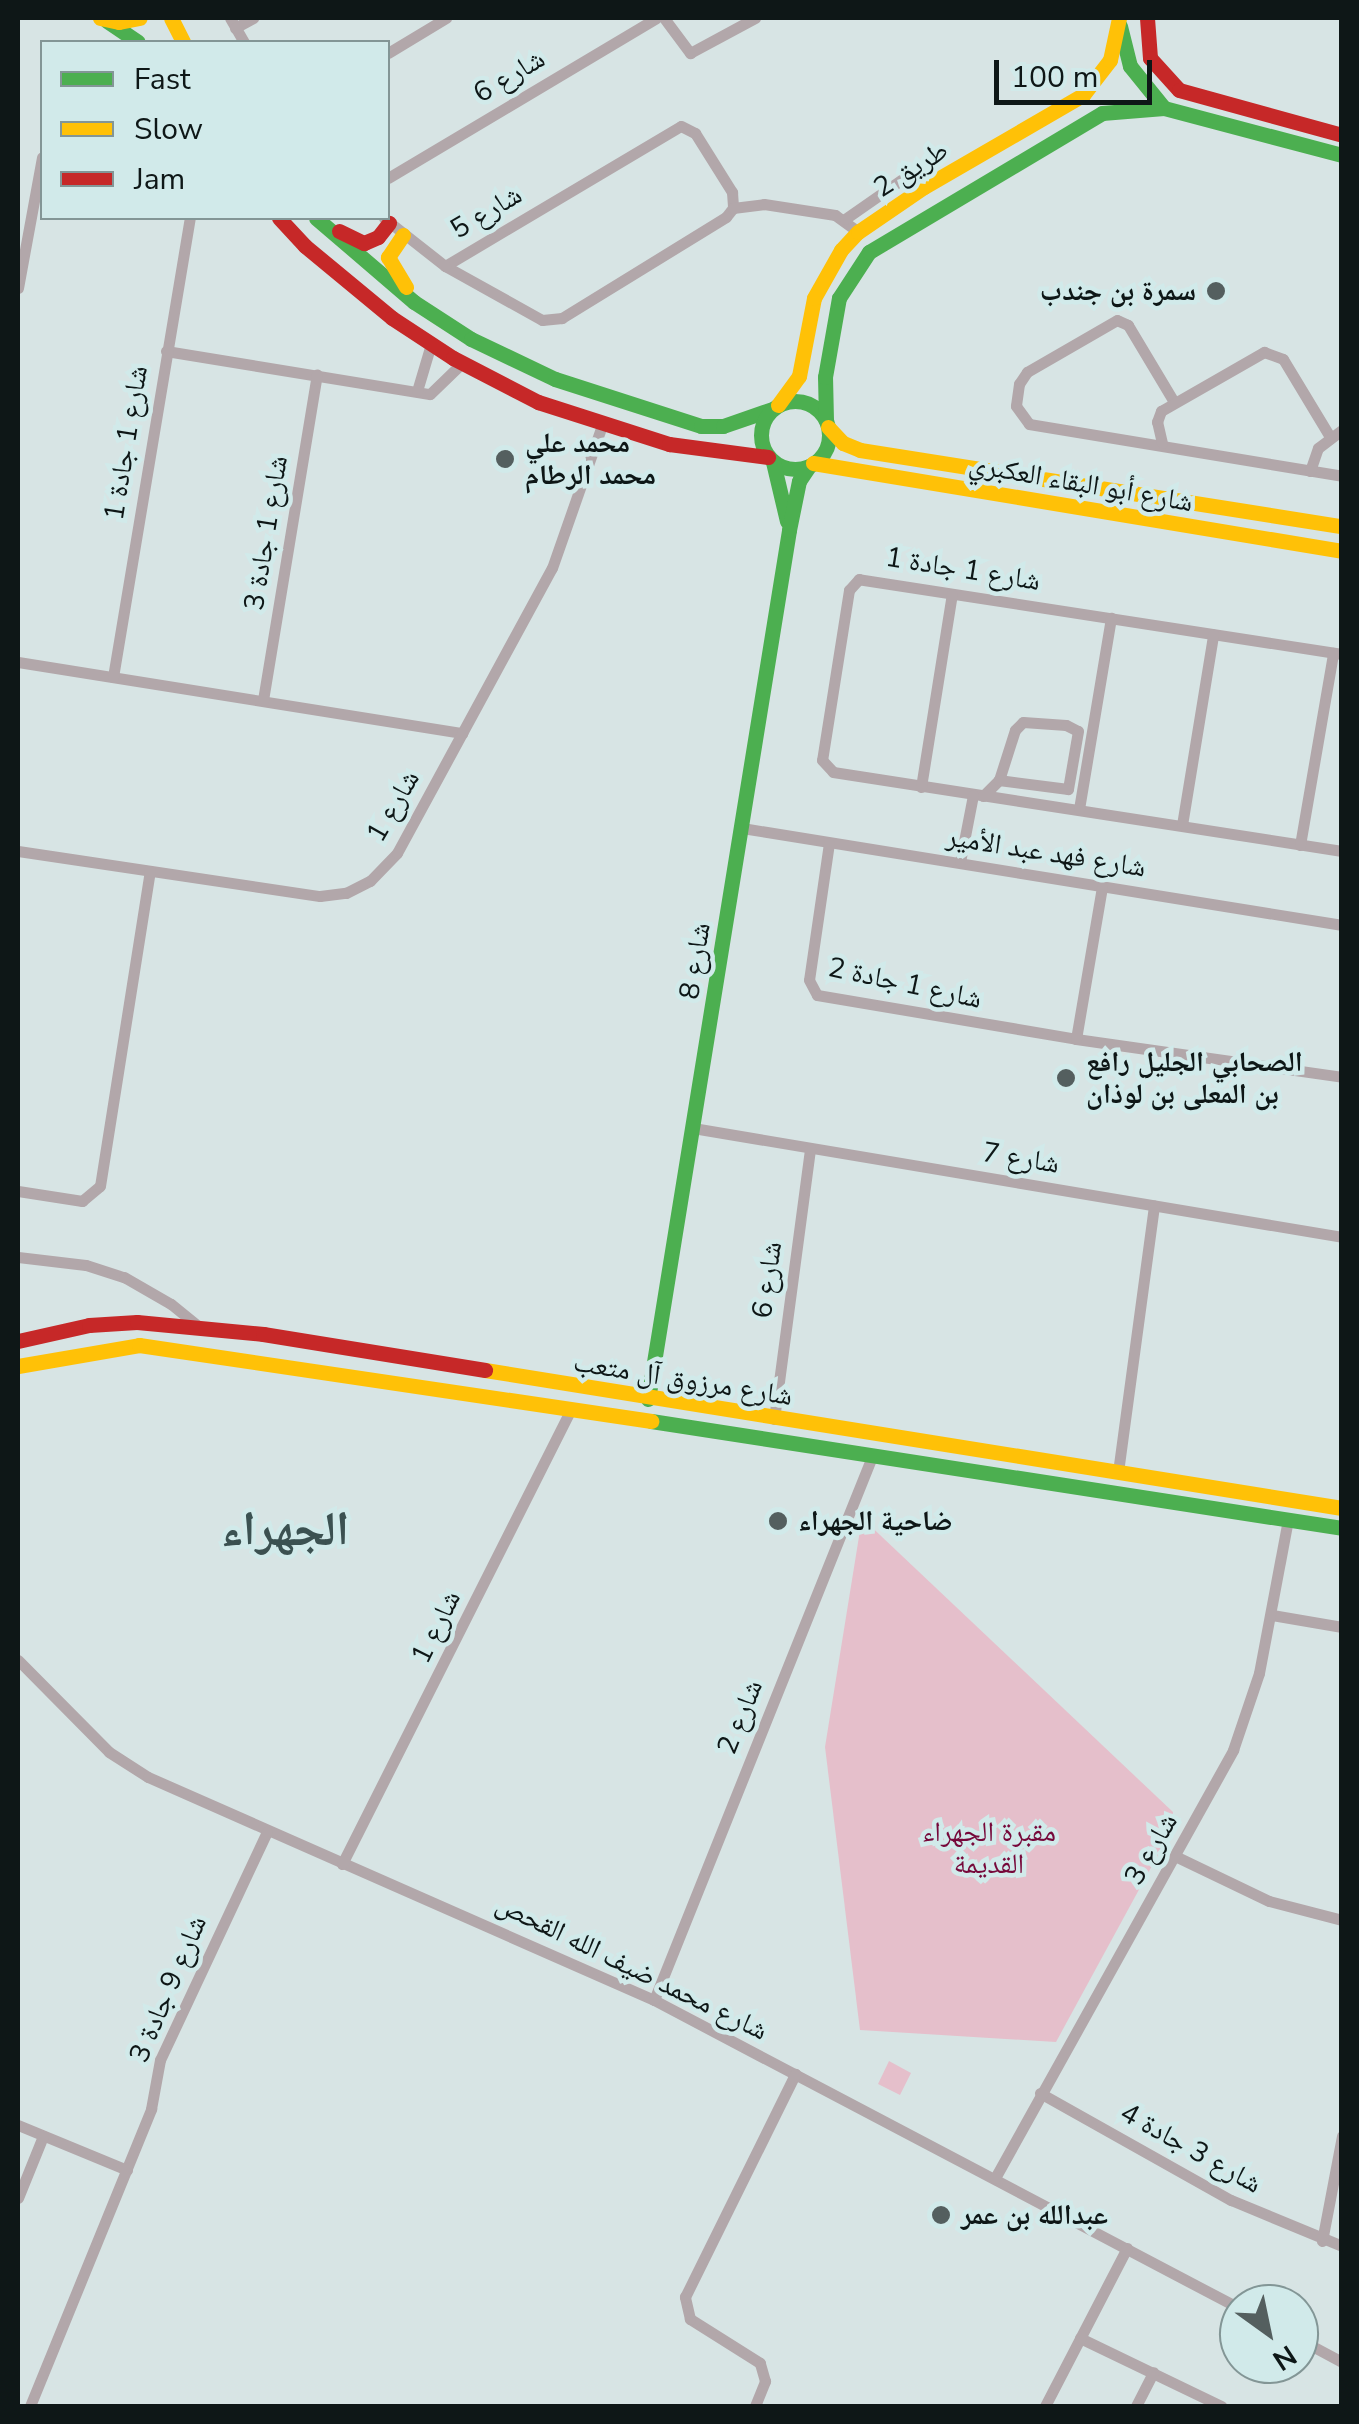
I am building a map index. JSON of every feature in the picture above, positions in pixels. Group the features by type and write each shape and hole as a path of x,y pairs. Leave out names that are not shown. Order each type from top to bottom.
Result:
{"main road":[{"path":"102,18 119,22 140,18"},
{"path":"102,18 135,40"},
{"name":"طريق 2","path":"1119,18 1130,66 1164,108"},
{"name":"طريق 2","path":"775,407 799,376 806,330 821,283 858,232 924,187 1051,114 1098,82 1110,60 1119,18"},
{"path":"1147,18 1150,58 1170,84 1233,106 1342,135"},
{"path":"1226,126 1238,119 1233,106"},
{"name":"طريق 2","path":"827,424 825,377 839,298 848,280 883,240 1063,135 1116,109 1164,108 1342,155"},
{"path":"1051,114 1062,118 1063,135"},
{"path":"1276,140 1273,126 1284,120"},
{"path":"924,187 922,201 928,207 938,207"},
{"path":"281,220 343,280 431,344 538,402 602,426 669,444 771,459 790,469 811,465 827,445 827,424 807,402 775,407 724,426 701,426 658,416 554,379 438,318 388,283 318,220"},
{"path":"320,220 359,242 378,237 386,220"},
{"path":"403,235 392,246 390,268 438,318"},
{"path":"771,459 760,431 775,407"},
{"name":"شارع أبو البقاء العكبري","path":"827,424 843,442 860,450 1342,526"},
{"name":"شارع 8","path":"771,459 789,530"},
{"name":"شارع أبو البقاء العكبري","path":"811,465 1342,552"},
{"name":"شارع 8","path":"648,1399 789,530 799,481 811,465"},
{"path":"1137,518 1136,508 1142,504 1257,515"},
{"name":"شارع مرزوق آل متعب","path":"21,1338 137,1322 199,1327 1342,1508"},
{"name":"شارع مرزوق آل متعب","path":"18,1366 139,1345 267,1360 1342,1528"},
{"path":"975,1470 982,1463 980,1450"},
{"path":"1007,1475 1004,1466 1012,1455"}],"street":[{"path":"233,23 253,18"},
{"path":"390,52 446,18"},
{"name":"شارع 6","path":"390,177 656,18"},
{"path":"664,18 690,53 755,18"},
{"name":"شارع 5","path":"675,127 696,133 732,192 733,208 726,217 555,321 542,320 446,266 675,127"},
{"path":"18,288 40,167"},
{"path":"844,219 908,175 917,176 924,187"},
{"path":"733,208 764,204 844,219 858,232"},
{"name":"شارع 1 جادة 1","path":"113,678 190,220"},
{"path":"386,220 446,266"},
{"path":"1174,402 1128,325 1116,320 1035,366 1016,394 1017,412 1030,424 1342,476"},
{"path":"417,391 431,344"},
{"path":"166,351 430,394 462,363"},
{"path":"1162,444 1158,416 1174,402 1258,354 1269,352 1283,359 1336,434 1318,448 1310,471"},
{"name":"شارع 1 جادة 3","path":"264,700 317,374"},
{"name":"شارع 1","path":"18,851 320,896 359,888 378,875 397,853 552,568 602,426"},
{"path":"1310,520 1342,516"},
{"name":"شارع 1 جادة 1","path":"1337,654 864,579 854,581 849,590 823,764 833,772 920,787 1342,851"},
{"path":"920,787 952,594"},
{"path":"1079,809 1110,618"},
{"path":"1182,825 1213,635"},
{"path":"1300,845 1337,654"},
{"path":"18,662 462,733"},
{"path":"960,862 978,796 1000,780 1015,730 1023,722 1075,726 1078,730 1068,789 1000,780"},
{"name":"شارع فهد عبد الأمير","path":"742,828 1342,925"},
{"name":"شارع 1 جادة 2","path":"829,843 809,980 812,991 1076,1040 1342,1077"},
{"path":"18,1190 82,1201 100,1186 150,871"},
{"path":"1076,1040 1102,888"},
{"name":"شارع 7","path":"694,1128 1342,1237"},
{"name":"شارع 6","path":"774,1419 810,1148"},
{"path":"1118,1472 1154,1206"},
{"path":"18,1257 86,1266 124,1277 171,1304 199,1327"},
{"name":"شارع 1","path":"342,1864 571,1409"},
{"name":"شارع 2","path":"654,2000 873,1454"},
{"name":"شارع 3","path":"994,2178 1175,1856 1241,1730 1272,1615 1288,1520"},
{"path":"1272,1615 1342,1627"},
{"name":"شارع محمد ضيف الله القحص","path":"18,1660 109,1752 148,1777 654,2000 1219,2297"},
{"name":"شارع 9 جادة 3","path":"30,2406 128,2170 150,2110 160,2060 266,1832"},
{"path":"1175,1856 1269,1901 1342,1920"},
{"path":"755,2406 765,2381 760,2363 690,2319 685,2297 795,2074"},
{"name":"شارع 3 جادة 4","path":"1040,2092 1231,2200 1342,2246"},
{"path":"18,2124 128,2170"},
{"path":"18,2198 43,2136"},
{"path":"1322,2240 1342,2136"},
{"path":"1045,2406 1127,2248"},
{"path":"1080,2338 1221,2406"},
{"path":"1319,2350 1342,2362"},
{"path":"1136,2406 1153,2372"}],"green space":[{"name":"مقبرة الجهراء القديمة","path":"862,1518 1173,1812 1172,1829 1056,2042 860,2030 825,1747"},
{"path":"889,2061 911,2073 900,2095 878,2084"}],"traffic: fast":[{"path":"107,21 135,40"},
{"path":"1120,26 1130,66 1164,108 1342,155"},
{"path":"826,420 825,377 839,298 869,252 1102,113 1164,108"},
{"path":"318,220 414,302 471,339 555,379 701,426 723,426 772,409"},
{"path":"795,401 808,403 819,411 827,422 829,435 827,448 819,459 808,467 795,469 782,467 771,459 763,448 761,435 763,422 771,411 782,403 795,401"},
{"path":"773,462 787,521"},
{"path":"648,1399 789,530 799,481 809,466"},
{"path":"651,1421 1342,1528"}],"traffic: slow":[{"path":"100,18 119,22 140,18"},
{"path":"171,18 182,40"},
{"path":"778,405 799,376 814,298 841,250 858,232 924,187 1083,95 1110,60 1119,18"},
{"path":"403,235 388,257 406,287"},
{"path":"828,427 843,443 860,450 1342,526"},
{"path":"813,463 1342,551"},
{"path":"18,1366 139,1345 651,1421"},
{"path":"485,1370 1342,1508"}],"traffic: jam":[{"path":"1147,18 1150,58 1179,90 1342,135"},
{"path":"281,220 305,246 392,318 453,358 538,402 669,444 768,457"},
{"path":"339,231 364,243 378,237 389,223"},
{"path":"18,1341 89,1325 137,1322 263,1334 485,1370"}],"place":[{"name":"سمرة بن جندب","path":"1216,291"},
{"name":"محمد علي محمد الرطام","path":"505,459"},
{"name":"الصحابي الجليل رافع بن المعلى بن لوذان","path":"1066,1078"},
{"name":"ضاحية الجهراء","path":"778,1521"},
{"name":"عبدالله بن عمر","path":"941,2215"}],"district":[{"name":"الجهراء","path":"285,1530"}]}
